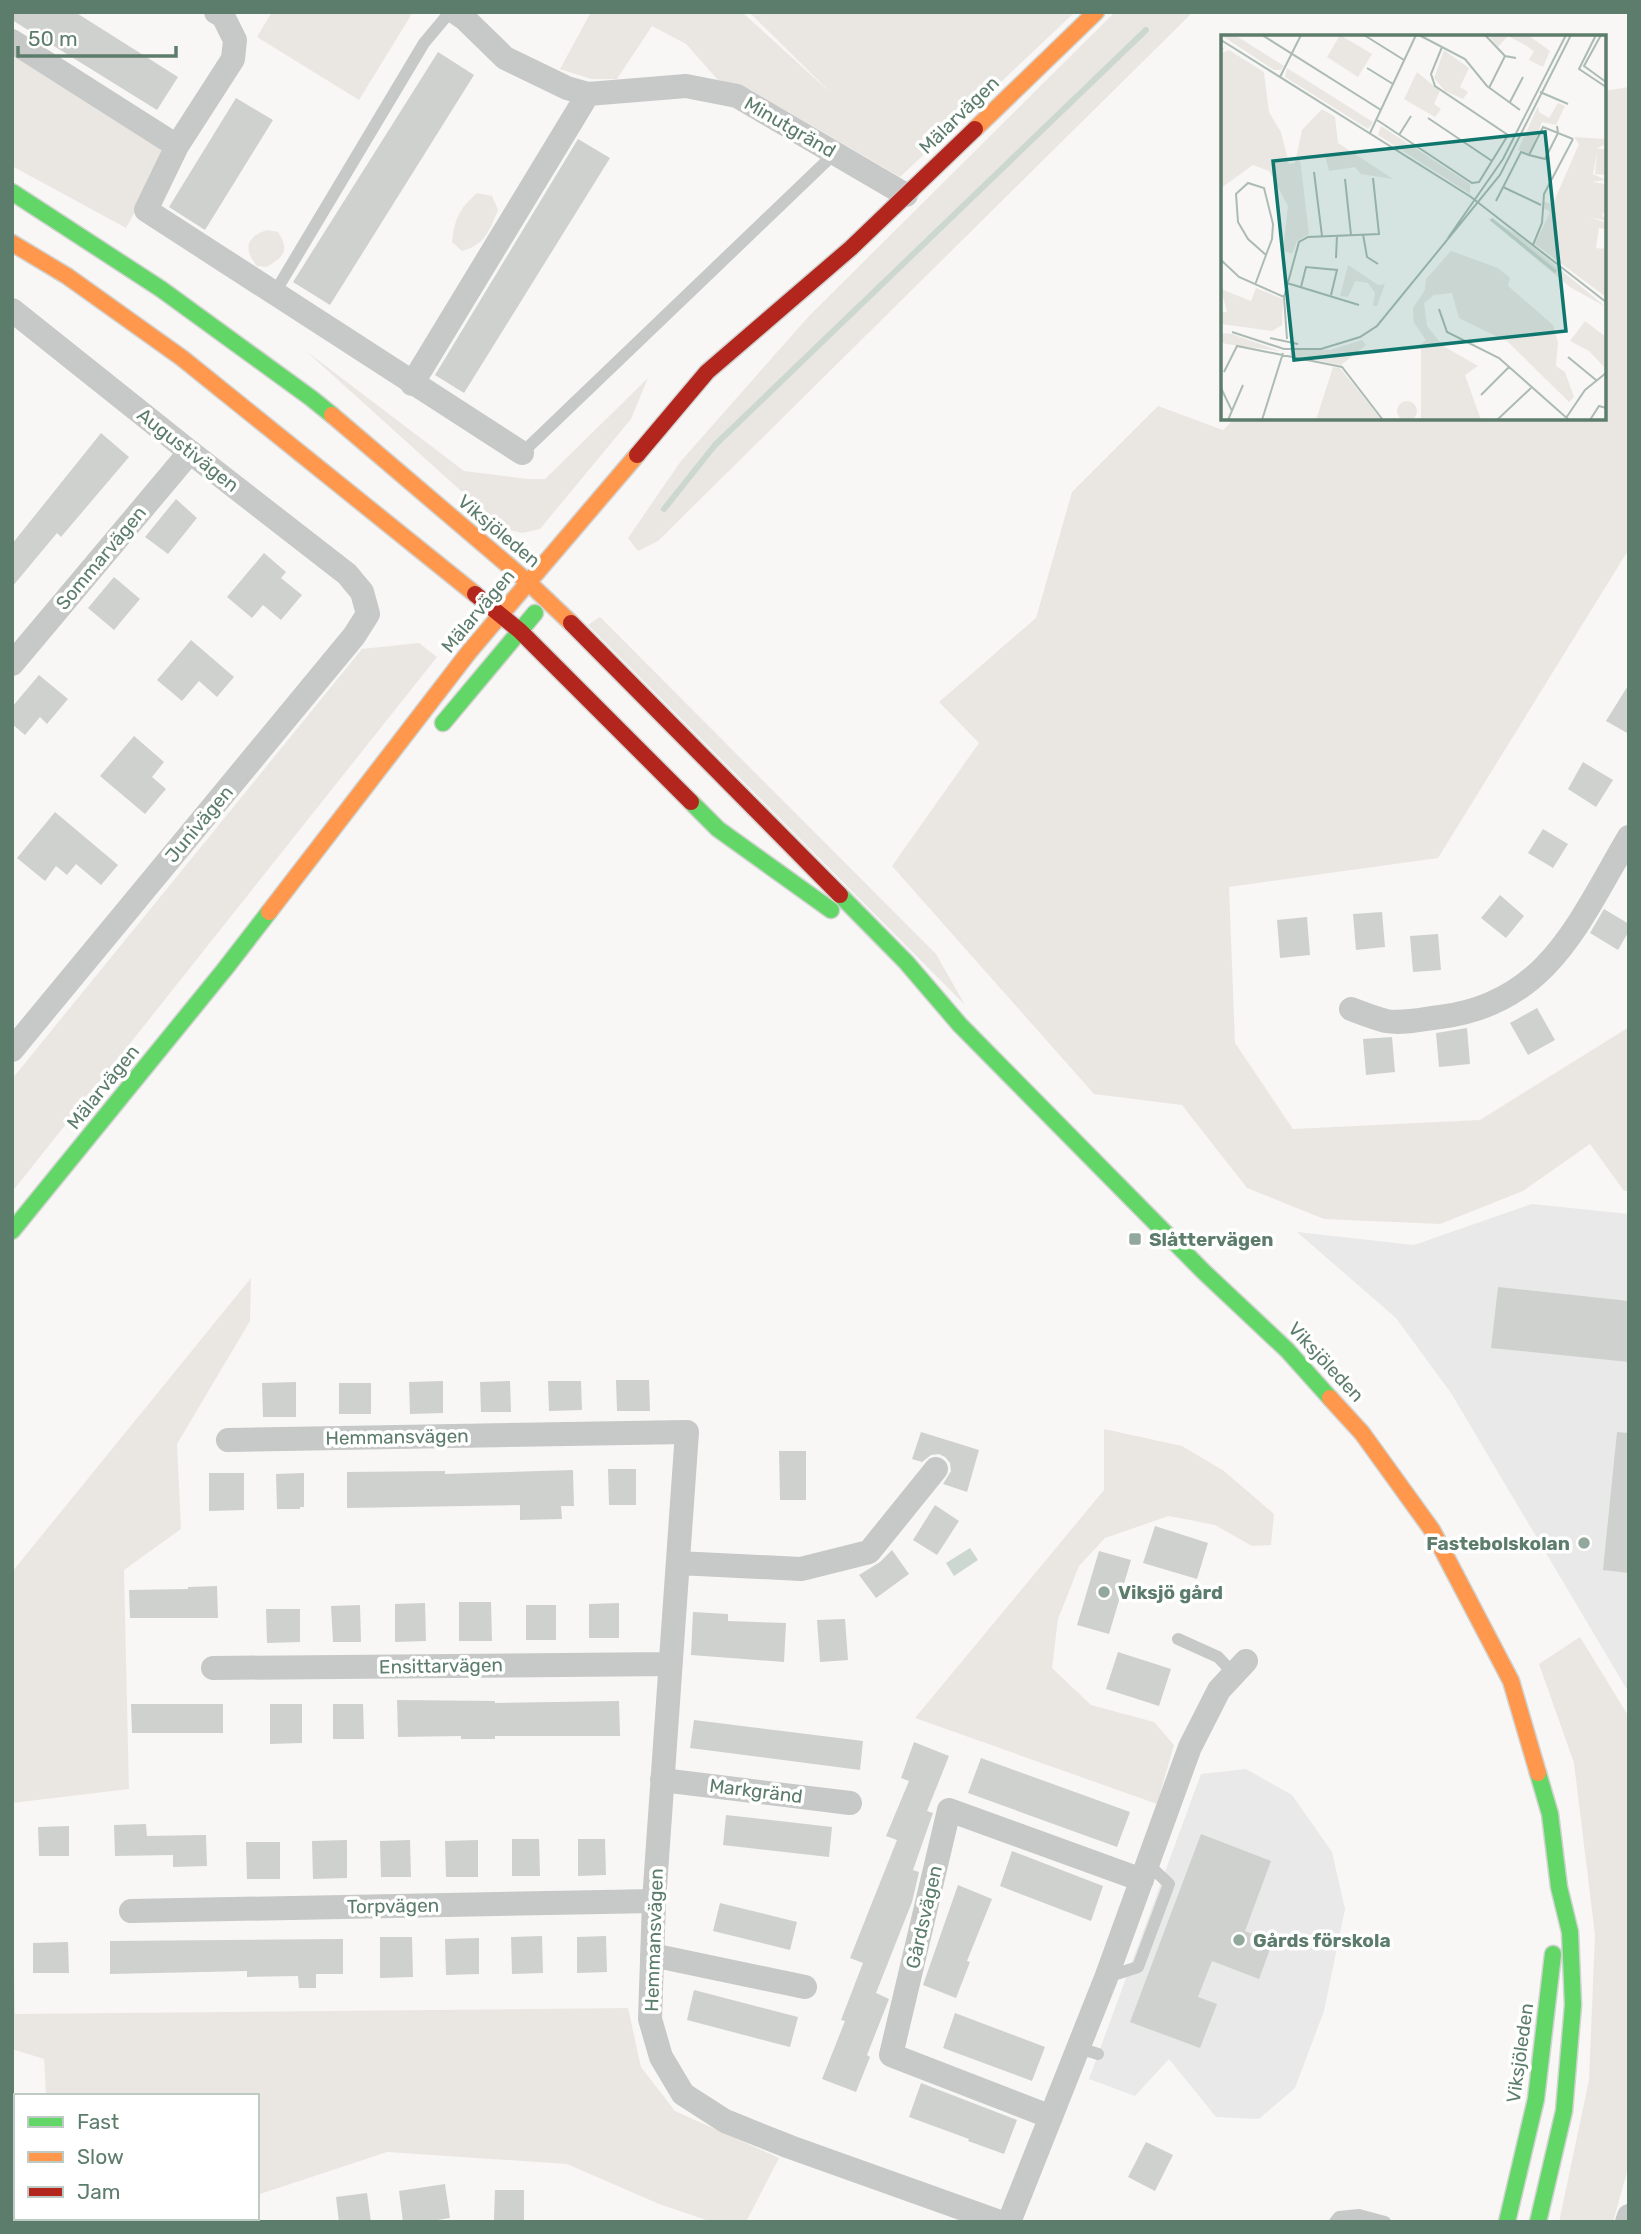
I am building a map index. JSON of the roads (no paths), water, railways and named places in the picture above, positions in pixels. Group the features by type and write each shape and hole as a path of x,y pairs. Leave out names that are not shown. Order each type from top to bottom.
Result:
{"main road":[{"name":"Mälarvägen","path":"12,1231 225,969 469,652 707,372 851,248 1096,12"},
{"name":"Viksjöleden","path":"12,192 161,289 311,398 528,583 551,595 592,643 906,962 969,1035 1204,1272 1287,1349 1362,1433 1432,1530 1511,1681 1550,1814 1559,1887 1570,1932 1573,2005 1564,2110 1538,2222"},
{"name":"Viksjöleden","path":"12,243 66,276 181,358 268,425 520,631 718,829 906,962"},
{"name":"Mälarvägen","path":"761,347 851,248"},
{"path":"430,739 551,595"},
{"name":"Mälarvägen","path":"225,969 352,830"},
{"name":"Viksjöleden","path":"1507,2222 1536,2099 1559,1887"}],"street":[{"path":"216,12 223,16 236,40 233,59 177,146 146,210 522,453"},
{"name":"Minutgränd","path":"452,12 465,19 505,58 566,88 588,94 686,86 737,96 906,195"},
{"path":"12,41 177,146"},
{"path":"412,384 588,94"},
{"name":"Augustivägen","path":"12,310 190,453 347,574 362,592"},
{"name":"Sommarvägen","path":"12,664 190,453"},
{"name":"Junivägen","path":"12,1050 354,636 368,614 362,592"},
{"path":"1351,1009 1388,1021 1439,1017 1484,1008 1521,987 1545,968 1569,938 1629,837"},
{"name":"Hemmansvägen","path":"229,1440 687,1432 654,1901 650,2018 661,2057 683,2094 725,2121 1000,2222"},
{"path":"678,1563 801,1569 869,1552 936,1469"},
{"name":"Ensittarvägen","path":"213,1668 670,1664"},
{"path":"1009,2222 1051,2117 1088,2051 1106,1978 1190,1747 1219,1690 1240,1667"},
{"name":"Markgränd","path":"662,1780 850,1803"},
{"name":"Gårdsvägen","path":"1051,2117 891,2055 949,1810 1145,1872"},
{"name":"Torpvägen","path":"131,1911 654,1901"},
{"path":"652,1955 805,1987"},
{"path":"1627,2222 1629,2216"}],"lane":[{"path":"274,294 424,43 452,12"},
{"path":"522,453 835,153"},
{"path":"1178,1639 1240,1667"},
{"path":"1335,2222 1339,2217 1359,2215 1385,2222"}],"waterway":[{"path":"664,509 715,445 1146,30"}],"place":[{"name":"Slåttervägen","path":"1135,1239"},
{"name":"Fastebolskolan","path":"1584,1543"},
{"name":"Viksjö gård","path":"1104,1592"},
{"name":"Gårds förskola","path":"1239,1940"}]}
